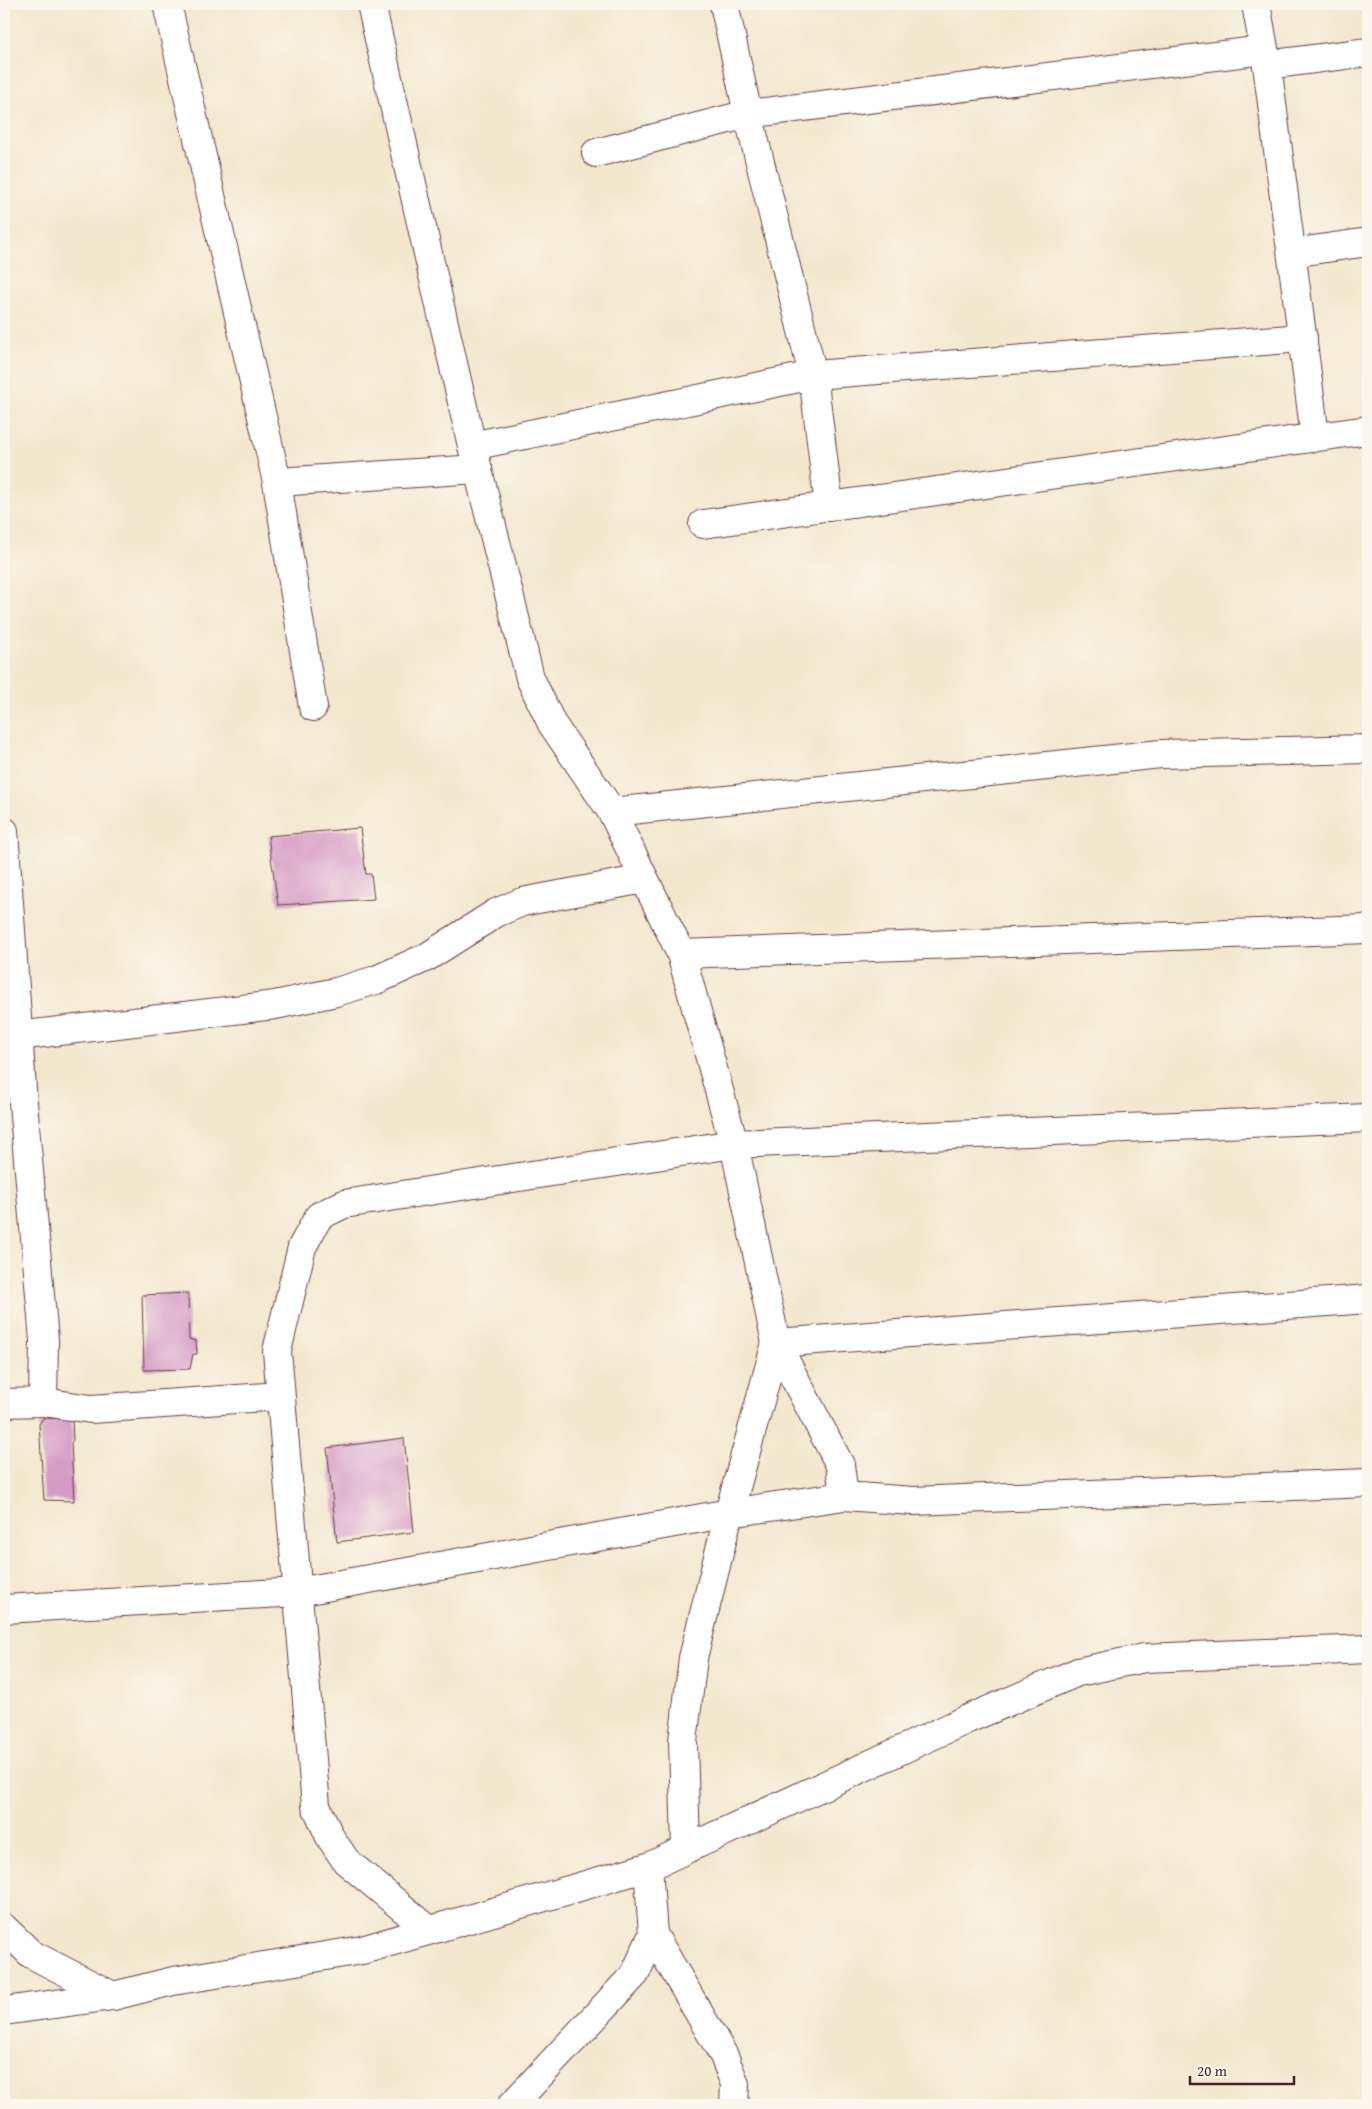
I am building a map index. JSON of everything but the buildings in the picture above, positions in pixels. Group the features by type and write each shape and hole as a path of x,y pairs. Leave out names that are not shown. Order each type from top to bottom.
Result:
{"street":[{"path":"167,4 278,482 313,707"},
{"path":"371,4 475,458 530,678 552,724 612,812 681,954 734,1144 776,1343 840,1464 844,1496"},
{"path":"724,4 748,114 813,375 829,506"},
{"path":"1256,4 1266,57 1316,436"},
{"path":"596,153 748,114 1266,57 1368,52"},
{"path":"1292,253 1368,242"},
{"path":"278,482 475,458 813,375 1303,338"},
{"path":"703,524 1368,430"},
{"path":"612,812 1160,754 1368,749"},
{"path":"4,831 18,1036 44,1340 42,1402"},
{"path":"18,1036 275,1005 336,992 376,980 427,957 496,913 522,902 644,879"},
{"path":"681,954 1368,929"},
{"path":"429,1930 346,1861 330,1837 316,1806 277,1351 302,1247 319,1216 344,1204 734,1144 1368,1118"},
{"path":"776,1343 1368,1299"},
{"path":"686,1850 683,1741 693,1658 729,1513 776,1343"},
{"path":"4,1403 42,1402 92,1409 280,1396"},
{"path":"4,1609 298,1592 729,1513 844,1496 913,1501 1368,1483"},
{"path":"4,2011 113,1996 174,1981 362,1950 648,1867 968,1719 1078,1672 1144,1658 1368,1649"},
{"path":"648,1867 653,1934 724,2056 735,2084 734,2105"},
{"path":"4,1928 31,1954 113,1996"},
{"path":"512,2105 635,1974 653,1934"}]}
